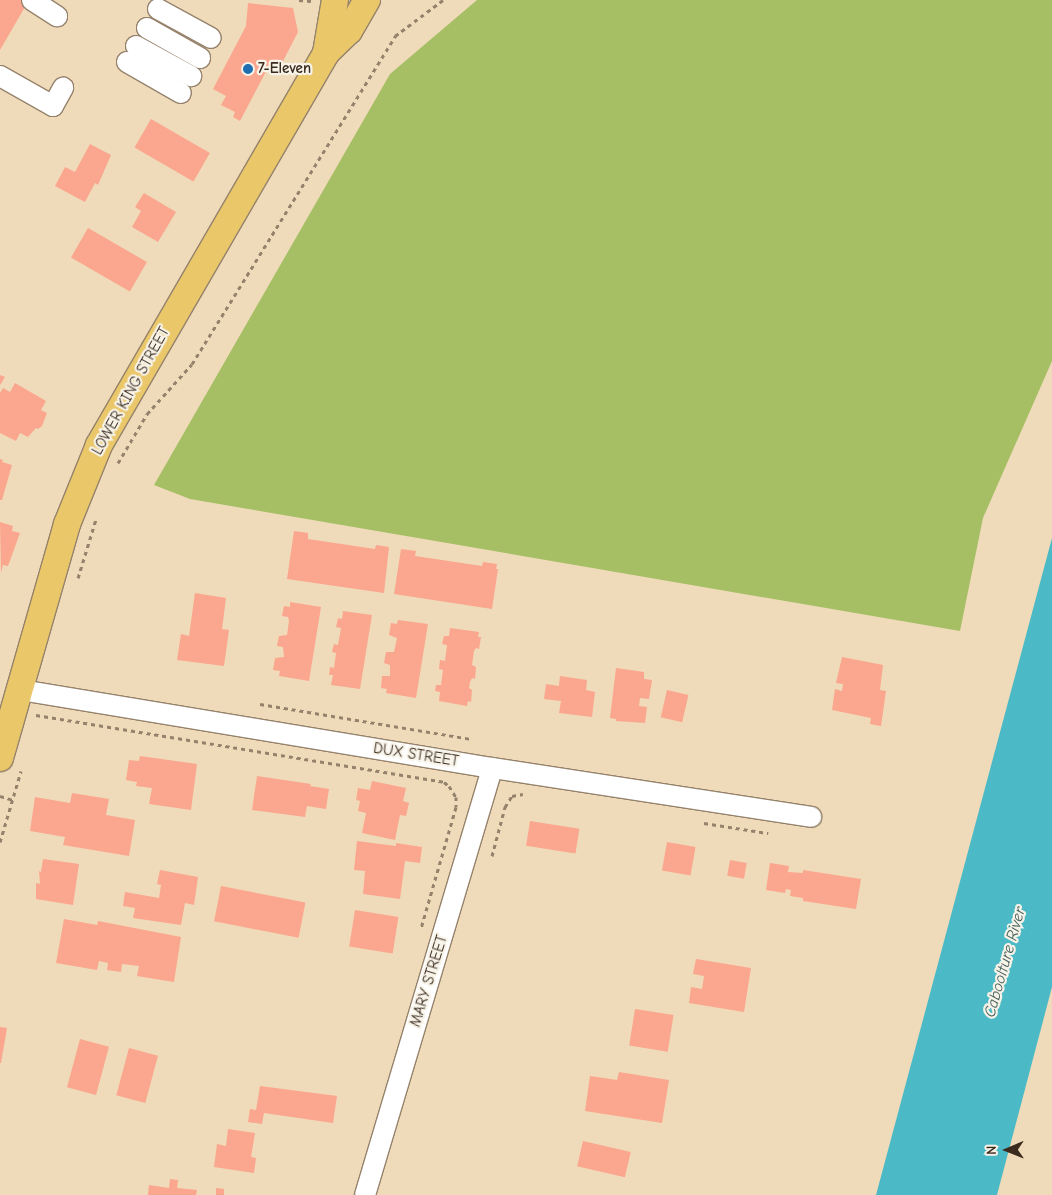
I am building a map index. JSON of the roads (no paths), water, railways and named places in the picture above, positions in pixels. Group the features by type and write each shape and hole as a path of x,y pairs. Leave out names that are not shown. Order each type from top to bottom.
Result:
{"main road":[{"path":"326,53 348,32 367,0"},
{"path":"325,1 326,53"},
{"name":"LOWER KING STREET","path":"0,758 68,524 99,445 326,53"}],"street":[{"path":"32,0 57,16"},
{"path":"158,9 211,38"},
{"path":"147,28 200,58"},
{"path":"132,54 186,84"},
{"path":"0,76 52,106 63,88"},
{"name":"DUX STREET","path":"21,690 492,768 811,817"},
{"name":"MARY STREET","path":"365,1195 492,768"}],"water":[{"name":"Caboolture River","path":"1052,538 1052,987 997,1195 876,1195"}],"place":[{"name":"7-Eleven","path":"248,69"}]}
